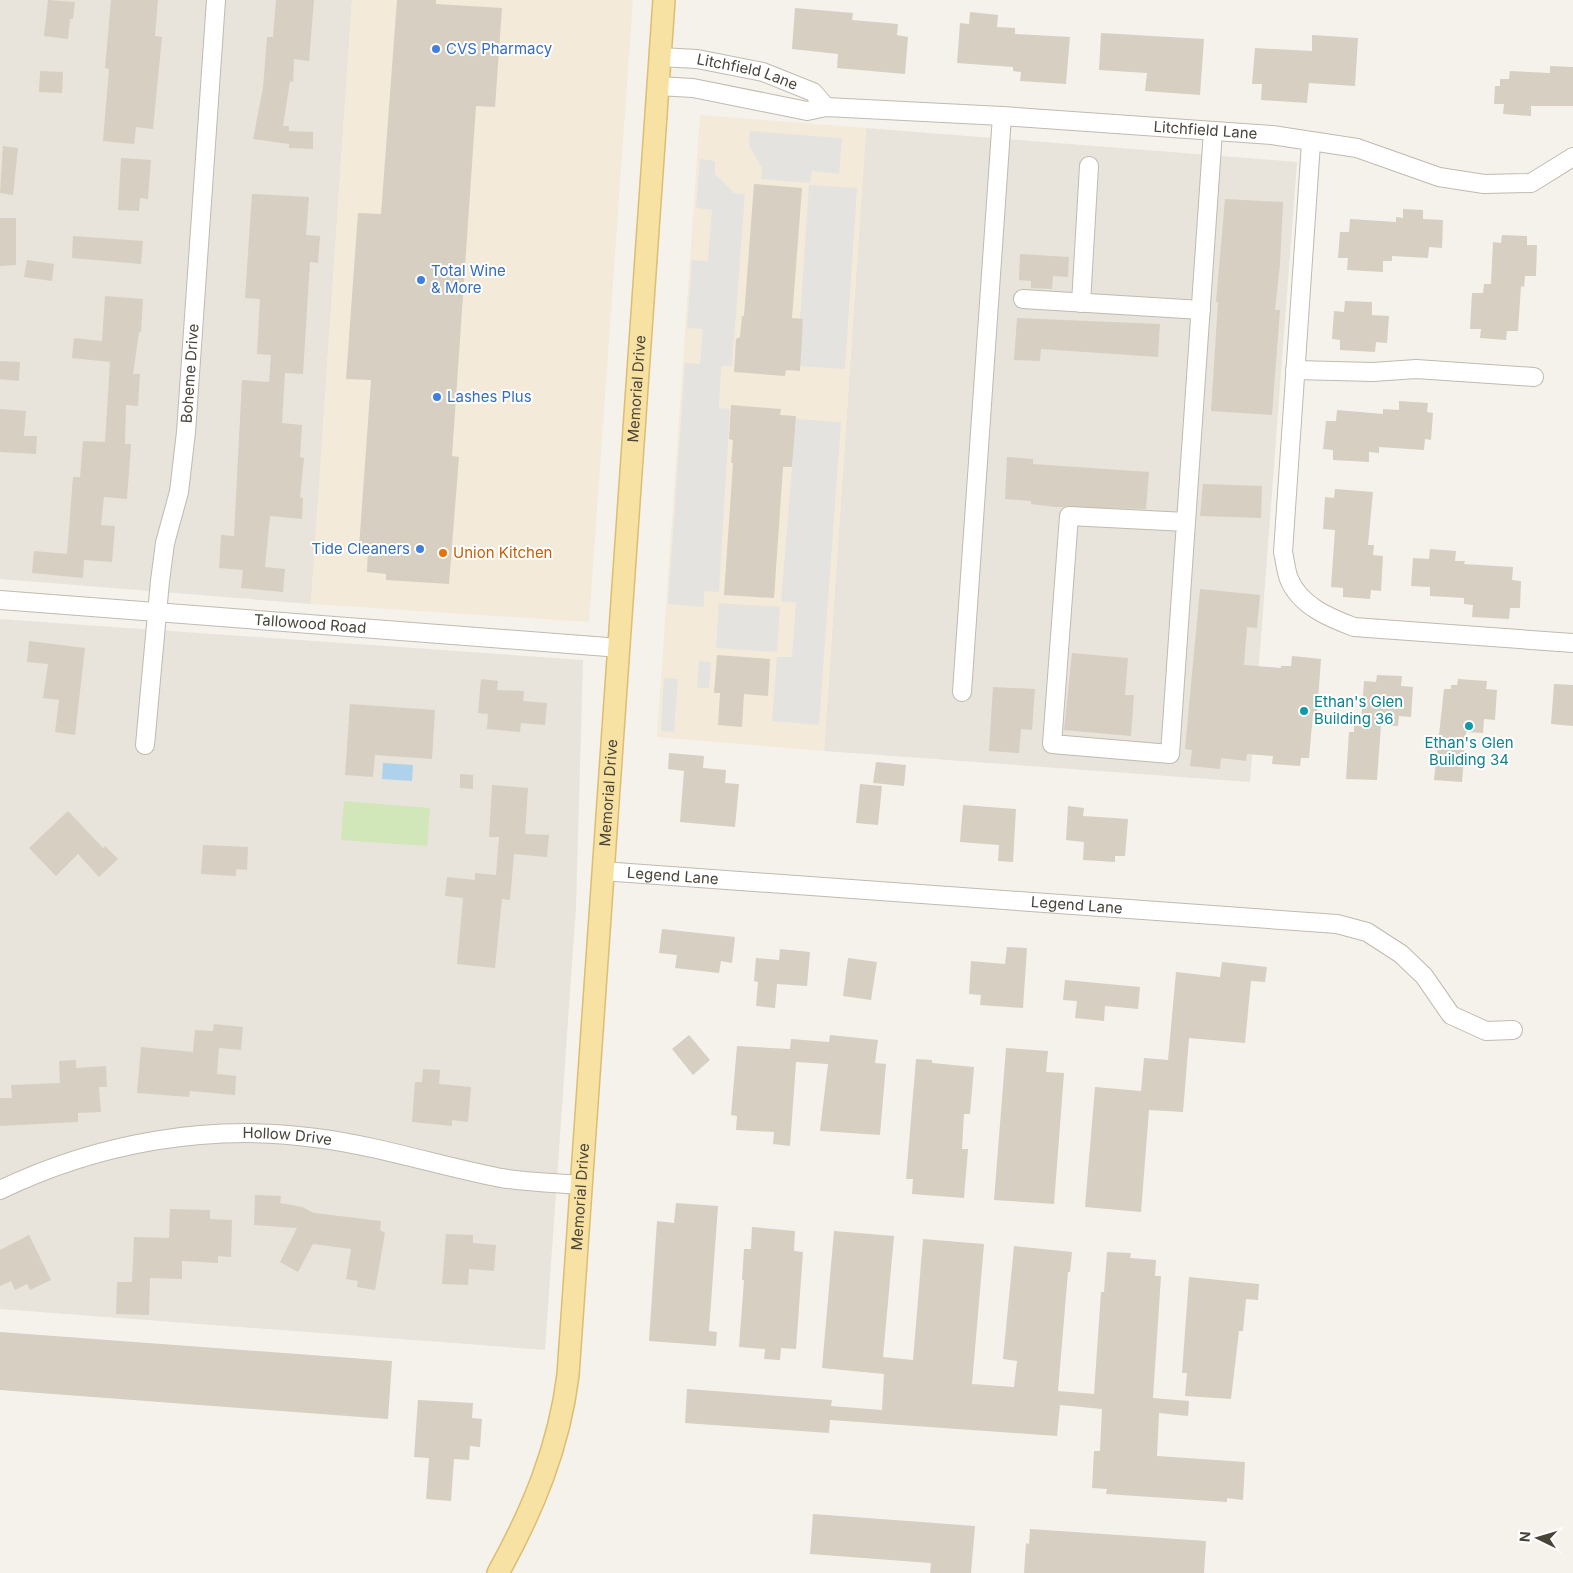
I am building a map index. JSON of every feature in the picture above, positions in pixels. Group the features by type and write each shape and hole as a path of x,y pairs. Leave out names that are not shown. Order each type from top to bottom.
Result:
{"main road":[{"name":"Memorial Drive","path":"498,1573 531,1509 558,1433 568,1375 664,0"}],"street":[{"name":"Boheme Drive","path":"146,745 165,543 179,492 186,432 216,0"},
{"name":"Litchfield Lane","path":"660,57 697,59 763,72 813,92 826,107"},
{"name":"Litchfield Lane","path":"658,86 693,88 807,111 826,107 1002,116 1272,136 1357,148 1439,177 1484,184 1531,183 1573,157"},
{"path":"962,692 1002,116"},
{"path":"1186,522 1069,516 1052,744 1170,754 1214,131"},
{"path":"1311,143 1283,552 1289,580 1306,602 1330,618 1354,627 1573,643"},
{"path":"1081,303 1089,166"},
{"path":"1023,300 1201,310"},
{"path":"1295,370 1373,372 1433,369 1534,377"},
{"name":"Tallowood Road","path":"0,600 620,648"},
{"name":"Legend Lane","path":"602,871 1337,924 1367,932 1401,954 1424,976 1451,1015 1486,1031 1513,1030"},
{"name":"Hollow Drive","path":"0,1190 25,1178 83,1158 146,1143 195,1134 254,1132 317,1138 377,1149 503,1178 580,1185"}],"shaded area":[{"path":"0,0 352,0 311,604 0,579"},
{"path":"352,0 633,0 589,622 311,604"},
{"path":"700,115 866,128 824,751 657,737"},
{"path":"866,128 1297,162 1250,782 824,751"},
{"path":"750,131 842,138 839,174 812,171 810,183 761,179 762,168 749,145"},
{"path":"700,159 715,161 715,174 734,193 745,194 732,366 721,366 719,408 730,409 719,592 704,591 704,607 668,604 685,363 700,364 703,329 687,328 692,260 708,261 712,210 696,208"},
{"path":"809,185 857,188 845,369 800,366 800,319"},
{"path":"796,419 841,422 819,725 772,721 777,657 792,657 796,602 781,602"},
{"path":"719,603 780,607 777,652 716,648"},
{"path":"0,619 583,660 576,907 545,1350 0,1309"},
{"path":"699,661 711,662 709,688 697,688"},
{"path":"664,678 678,679 674,732 661,731"}],"green space":[{"path":"344,801 430,808 427,846 341,840"}],"water":[{"path":"383,763 413,765 412,781 382,779"}],"building":[{"path":"48,0 75,2 73,19 70,19 68,39 44,36"},
{"path":"111,0 158,0 155,36 162,37 153,129 136,127 134,144 103,141 109,69 105,68"},
{"path":"276,0 314,0 309,61 294,59 293,82 290,81 283,126 289,126 289,131 313,132 313,149 289,148 289,144 253,139 263,88 267,37 273,37"},
{"path":"397,0 436,0 436,4 502,8 495,107 476,106 452,456 459,457 449,584 386,580 386,574 367,572 368,548 359,547 371,380 346,379 358,213 381,214"},
{"path":"795,8 853,13 852,20 898,24 897,35 908,37 905,74 837,68 838,54 792,49"},
{"path":"970,12 998,15 997,27 1015,28 1015,34 1070,37 1066,84 1020,81 1021,72 1013,71 1013,67 957,63 960,23 969,24"},
{"path":"1101,33 1204,39 1200,95 1145,91 1147,73 1099,70"},
{"path":"1312,35 1358,38 1355,86 1309,83 1307,103 1261,100 1262,84 1252,84 1255,48 1312,51"},
{"path":"1550,66 1573,67 1573,106 1531,106 1531,116 1503,114 1504,104 1494,104 1495,86 1500,86 1500,79 1509,79 1510,71 1550,73"},
{"path":"40,71 63,72 62,93 39,92"},
{"path":"3,146 18,148 13,195 0,193"},
{"path":"121,158 151,160 148,199 140,198 139,211 118,210"},
{"path":"754,184 802,188 792,318 803,319 800,371 786,370 785,376 734,372 736,339 740,337 742,316 744,316"},
{"path":"252,194 309,197 306,235 320,236 318,263 310,262 303,374 285,373 282,423 302,425 300,457 304,458 300,497 303,498 302,519 270,516 265,567 285,569 283,592 241,588 243,570 219,568 221,535 234,536 242,380 269,382 271,355 257,354 260,299 245,298"},
{"path":"1225,199 1283,202 1280,264 1275,310 1280,310 1272,415 1211,411 1218,302 1216,302"},
{"path":"1403,209 1423,210 1423,219 1443,220 1442,248 1429,247 1428,258 1392,256 1392,261 1383,261 1383,272 1347,270 1348,258 1338,258 1340,232 1349,232 1350,219 1396,222 1396,217 1403,218"},
{"path":"0,218 16,218 16,265 0,266"},
{"path":"1502,235 1527,236 1527,245 1537,245 1536,276 1525,276 1524,287 1521,286 1518,331 1507,331 1506,340 1480,338 1481,329 1470,329 1472,293 1483,293 1484,284 1491,284 1493,242 1501,243"},
{"path":"73,236 143,241 141,264 72,258"},
{"path":"1020,254 1069,257 1068,277 1053,276 1052,289 1031,288 1031,281 1019,280"},
{"path":"27,260 54,264 52,281 24,277"},
{"path":"105,296 143,299 141,332 139,332 133,374 140,374 138,406 126,405 125,444 131,444 127,499 104,497 101,525 115,526 112,562 84,560 83,578 32,573 34,551 67,554 73,477 80,477 83,441 105,442 110,362 72,358 74,338 102,341"},
{"path":"1345,301 1372,302 1372,315 1389,316 1387,343 1376,342 1375,352 1340,350 1340,340 1332,339 1334,311 1344,312"},
{"path":"1017,318 1160,324 1158,357 1041,349 1040,361 1014,360"},
{"path":"0,361 20,362 19,381 0,379"},
{"path":"1399,401 1428,403 1427,412 1433,413 1431,440 1425,439 1424,450 1379,447 1379,453 1369,452 1369,462 1333,460 1333,450 1323,449 1326,421 1336,421 1337,410 1383,414 1383,409 1399,410"},
{"path":"731,405 781,409 780,415 796,416 792,467 783,467 774,598 724,595 733,463 731,463 733,440 729,439"},
{"path":"0,409 26,411 24,436 37,436 36,454 0,452"},
{"path":"1007,457 1033,459 1033,464 1149,472 1146,509 1055,507 1031,504 1031,501 1005,499"},
{"path":"1203,484 1262,486 1261,518 1200,516"},
{"path":"1335,489 1373,492 1368,545 1374,545 1373,555 1383,556 1381,591 1371,590 1370,599 1343,597 1343,588 1331,587 1335,530 1323,529 1325,497 1334,498"},
{"path":"1430,549 1456,551 1455,561 1465,561 1464,564 1513,567 1512,580 1521,581 1520,608 1510,608 1509,619 1472,617 1473,605 1464,604 1464,598 1430,596 1430,587 1411,586 1413,558 1429,559"},
{"path":"1200,589 1260,595 1257,628 1247,627 1244,665 1281,668 1281,666 1291,666 1292,656 1321,659 1317,714 1313,714 1309,758 1301,758 1300,766 1272,764 1273,756 1247,754 1246,761 1221,758 1220,769 1190,766 1192,750 1185,749"},
{"path":"29,641 85,648 75,735 55,732 59,700 43,698 48,664 27,662"},
{"path":"1072,653 1128,658 1125,695 1134,695 1131,736 1064,730"},
{"path":"717,655 770,659 768,696 744,694 742,727 718,725 720,693 714,693"},
{"path":"1377,675 1402,676 1401,686 1413,687 1411,717 1399,716 1398,726 1381,725 1377,780 1346,779 1349,732 1354,732 1354,725 1361,725 1364,681 1376,682"},
{"path":"481,679 498,681 497,690 524,691 523,701 547,703 545,725 521,723 520,732 487,729 488,714 478,713"},
{"name":"Ethan's Glen Building 34","path":"1458,679 1487,681 1486,689 1497,690 1495,720 1484,719 1483,733 1466,732 1462,782 1434,780 1444,689 1451,689 1451,685 1457,685"},
{"path":"1554,684 1573,685 1573,726 1551,724"},
{"path":"993,687 1035,689 1032,730 1021,729 1019,753 989,751"},
{"path":"350,704 435,710 432,759 375,755 373,777 345,775"},
{"path":"669,753 704,756 703,768 726,770 725,783 739,784 735,827 680,822 684,771 668,769"},
{"path":"876,762 906,765 904,786 873,783"},
{"path":"460,774 473,775 473,789 460,788"},
{"path":"860,784 882,786 878,825 856,823"},
{"path":"492,785 528,788 525,834 549,835 547,857 514,854 510,900 502,899 495,968 457,964 463,898 445,896 447,877 475,880 475,873 496,875 499,837 489,837"},
{"path":"963,805 1016,809 1013,862 998,861 999,845 960,842"},
{"path":"1068,806 1084,808 1083,816 1128,819 1125,856 1115,856 1115,862 1083,860 1084,842 1066,840"},
{"path":"68,811 103,848 105,846 118,859 99,877 78,854 56,876 29,848"},
{"path":"203,845 248,847 247,870 236,869 236,876 201,874"},
{"path":"662,929 735,937 732,963 721,961 719,973 675,968 677,955 659,953"},
{"path":"1007,947 1027,948 1023,1008 980,1005 981,995 969,994 971,961 1005,964"},
{"path":"780,949 810,952 807,986 777,984 775,1008 756,1006 758,982 754,981 756,958 779,960"},
{"path":"848,958 877,962 871,1000 843,996"},
{"path":"1222,962 1267,967 1265,982 1251,981 1245,1043 1189,1038 1183,1112 1149,1110 1141,1212 1085,1207 1095,1087 1141,1091 1144,1058 1168,1060 1176,972 1220,977"},
{"path":"1065,980 1140,987 1138,1009 1105,1006 1104,1021 1075,1018 1077,1001 1063,1000"},
{"path":"214,1024 243,1027 241,1050 219,1048 217,1074 236,1076 235,1095 190,1091 189,1097 137,1093 141,1047 193,1052 195,1030 213,1031"},
{"path":"689,1035 710,1060 693,1075 672,1049"},
{"path":"830,1035 878,1040 875,1063 886,1064 880,1135 820,1131 828,1064 796,1062 790,1146 773,1144 774,1132 736,1130 737,1116 731,1115 737,1046 790,1049 791,1039 829,1042"},
{"path":"1006,1048 1048,1051 1046,1072 1064,1073 1054,1204 994,1200"},
{"path":"916,1059 932,1060 932,1063 974,1067 970,1114 964,1114 962,1149 968,1149 964,1198 912,1194 913,1179 906,1179"},
{"path":"76,1060 76,1068 106,1066 107,1087 99,1087 101,1112 78,1113 78,1122 0,1126 0,1098 12,1098 11,1085 60,1083 59,1061"},
{"path":"423,1069 440,1070 439,1084 471,1087 468,1122 452,1120 452,1126 412,1122 415,1082 422,1082"},
{"path":"255,1195 281,1196 280,1203 302,1207 314,1213 381,1221 380,1230 385,1233 375,1290 357,1287 358,1281 346,1279 351,1249 313,1244 298,1272 280,1262 297,1228 254,1225"},
{"path":"676,1203 718,1206 709,1331 717,1332 716,1346 649,1341 657,1221 674,1223"},
{"path":"170,1209 210,1210 210,1219 232,1220 231,1257 218,1256 218,1263 182,1261 182,1279 150,1278 149,1315 116,1314 117,1282 132,1282 134,1237 169,1238"},
{"path":"752,1227 795,1231 794,1251 803,1252 796,1349 781,1348 780,1360 764,1359 765,1349 739,1347 744,1280 742,1280 744,1249 751,1249"},
{"path":"834,1231 894,1236 883,1357 913,1360 923,1239 984,1244 972,1384 1014,1387 1017,1361 1003,1359 1014,1246 1072,1252 1070,1272 1068,1272 1058,1391 1094,1394 1101,1292 1104,1292 1107,1252 1131,1253 1130,1258 1156,1260 1155,1276 1161,1276 1153,1398 1189,1401 1188,1416 1159,1413 1157,1456 1245,1462 1243,1500 1227,1498 1227,1502 1106,1494 1107,1489 1092,1488 1094,1451 1100,1451 1102,1409 1060,1405 1057,1436 830,1420 829,1433 685,1423 687,1389 832,1400 831,1406 882,1410 884,1374 822,1368"},
{"path":"446,1234 473,1235 473,1243 496,1245 494,1271 469,1269 468,1285 442,1284"},
{"path":"29,1235 51,1280 30,1290 27,1284 15,1290 11,1281 0,1286 0,1250"},
{"path":"1189,1277 1259,1284 1258,1300 1246,1299 1243,1331 1239,1331 1231,1399 1185,1396 1187,1373 1182,1373"},
{"path":"0,1332 392,1361 388,1419 0,1390"},
{"path":"418,1400 473,1403 472,1418 482,1419 480,1447 470,1446 469,1460 454,1459 451,1501 426,1499 429,1458 414,1457"},
{"path":"813,1514 975,1526 971,1573 930,1573 931,1563 810,1554"},
{"path":"1030,1529 1206,1541 1204,1573 1024,1573 1026,1543 1029,1544"}],"place":[{"name":"CVS Pharmacy","path":"436,49"},
{"name":"Total Wine & More","path":"421,280"},
{"name":"Lashes Plus","path":"437,397"},
{"name":"Tide Cleaners","path":"420,549"},
{"name":"Union Kitchen","path":"443,553"},
{"name":"Ethan's Glen Building 36","path":"1304,711"},
{"name":"Ethan's Glen Building 34","path":"1469,726"}]}
